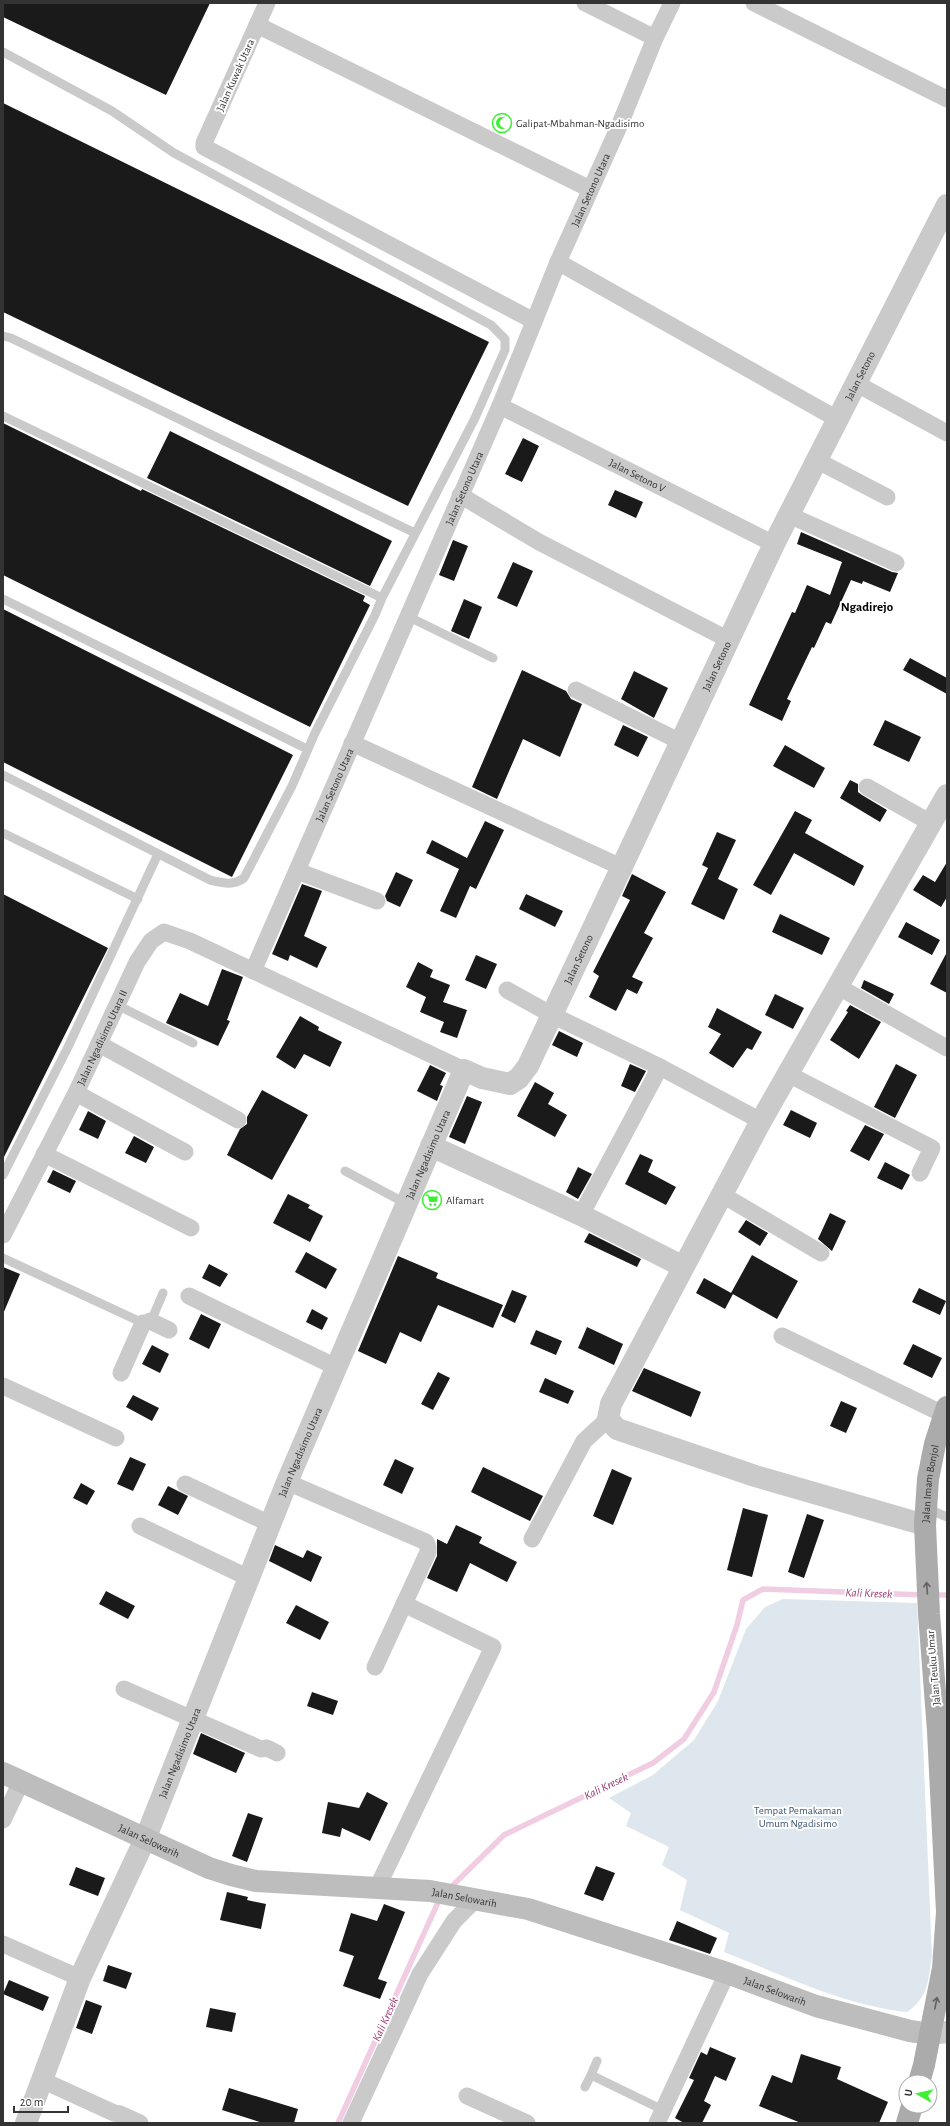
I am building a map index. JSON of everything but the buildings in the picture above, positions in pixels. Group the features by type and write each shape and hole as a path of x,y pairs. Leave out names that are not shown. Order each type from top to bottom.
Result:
{"main road":[{"name":"Jalan Imam Bonjol","path":"925,1563 925,1517 928,1479 945,1410"},
{"name":"Jalan Teuku Umar","path":"922,2074 938,2033 947,1912 943,1732 940,1683 929,1614 925,1563"},
{"name":"Jalan Selowarih","path":"12,1778 209,1868 231,1875 278,1883 430,1891 536,1912 727,1973 816,2006 910,2031 938,2033"}],"street":[{"name":"Jalan Kuwak Utara","path":"267,3 204,144 204,147 534,321"},
{"path":"585,3 655,38"},
{"name":"Jalan Setono Utara","path":"252,972 500,406 558,262 620,124 655,38 672,3"},
{"path":"754,3 947,99"},
{"path":"257,25 590,189"},
{"name":"Jalan Setono","path":"464,1070 482,1078 510,1084 519,1078 528,1066 774,544 839,420 947,205"},
{"path":"558,262 839,420"},
{"path":"857,384 947,433"},
{"name":"Jalan Setono V","path":"500,406 774,544"},
{"path":"818,461 887,496"},
{"path":"460,495 539,542 729,640"},
{"path":"789,515 896,563"},
{"path":"576,690 681,742"},
{"path":"352,743 621,867"},
{"path":"867,786 931,823"},
{"path":"532,1539 584,1441 608,1419 611,1404 721,1194 837,986 947,795"},
{"path":"297,871 377,901"},
{"name":"Jalan Ngadisimo Utara II","path":"3,1235 76,1093 137,962 151,941 164,932 190,941 252,972"},
{"path":"252,972 464,1070"},
{"path":"837,986 947,1048"},
{"path":"507,990 552,1015 660,1067 761,1121"},
{"path":"99,1044 238,1120"},
{"path":"581,1215 660,1067"},
{"name":"Jalan Ngadisimo Utara","path":"26,2123 80,1978 146,1838 287,1482 464,1070"},
{"path":"788,1074 932,1148 920,1173"},
{"path":"76,1093 185,1152"},
{"path":"432,1146 581,1215 682,1266"},
{"path":"44,1154 191,1228"},
{"path":"721,1194 821,1253"},
{"path":"188,1296 336,1367"},
{"path":"121,1373 147,1322 169,1330"},
{"path":"782,1336 945,1410"},
{"path":"3,1386 116,1438"},
{"path":"608,1419 617,1429 755,1476 925,1517"},
{"path":"287,1482 426,1542 428,1552 375,1667"},
{"path":"185,1484 270,1524"},
{"path":"140,1526 249,1578"},
{"path":"377,1888 493,1647 404,1604"},
{"path":"124,1689 261,1749 267,1748 277,1753"},
{"path":"3,1820 12,1778"},
{"path":"351,2123 420,1974 454,1921 471,1898"},
{"path":"3,1944 80,1978"},
{"path":"660,2117 727,1973"},
{"path":"42,2080 114,2113 120,2114 140,2123"},
{"path":"467,2096 527,2123"}],"lane":[{"path":"3,52 112,111 174,153 491,326 505,338 505,350 498,369 469,430 382,598 375,615 307,749 292,786 244,878 237,883 226,884 210,880 3,776"},
{"path":"3,336 10,338 415,533"},
{"path":"3,416 382,598"},
{"path":"3,599 307,749"},
{"path":"407,616 493,658"},
{"path":"3,833 138,899"},
{"path":"3,1174 68,1047 158,854"},
{"path":"117,1005 193,1043"},
{"path":"345,1170 407,1204"},
{"path":"3,1258 147,1322 163,1293"},
{"path":"925,1517 947,1517"},
{"path":"585,2087 597,2061"},
{"path":"591,2075 660,2117"}],"green space":[{"name":"Tempat Pemakaman Umum Ngadisimo","path":"783,1599 917,1603 932,1956 924,1994 920,2000 907,2012 860,2003 837,1996 724,1952 729,1933 680,1910 687,1880 662,1865 669,1847 626,1826 631,1813 609,1798 653,1775 694,1740 718,1701 746,1629 765,1607"}],"waterway":[{"name":"Kali Kresek","path":"449,1889 504,1835 653,1763 684,1739 714,1692 737,1625 743,1600 763,1589 924,1595"},
{"name":"Kali Kresek","path":"933,1595 947,1595"},
{"name":"Kali Kresek","path":"338,2123 440,1898"}],"place":[{"name":"Galipat-Mbahman-Ngadisimo","path":"502,123"},
{"name":"Alfamart","path":"432,1200"}],"district":[{"name":"Ngadirejo","path":"867,606"}]}
